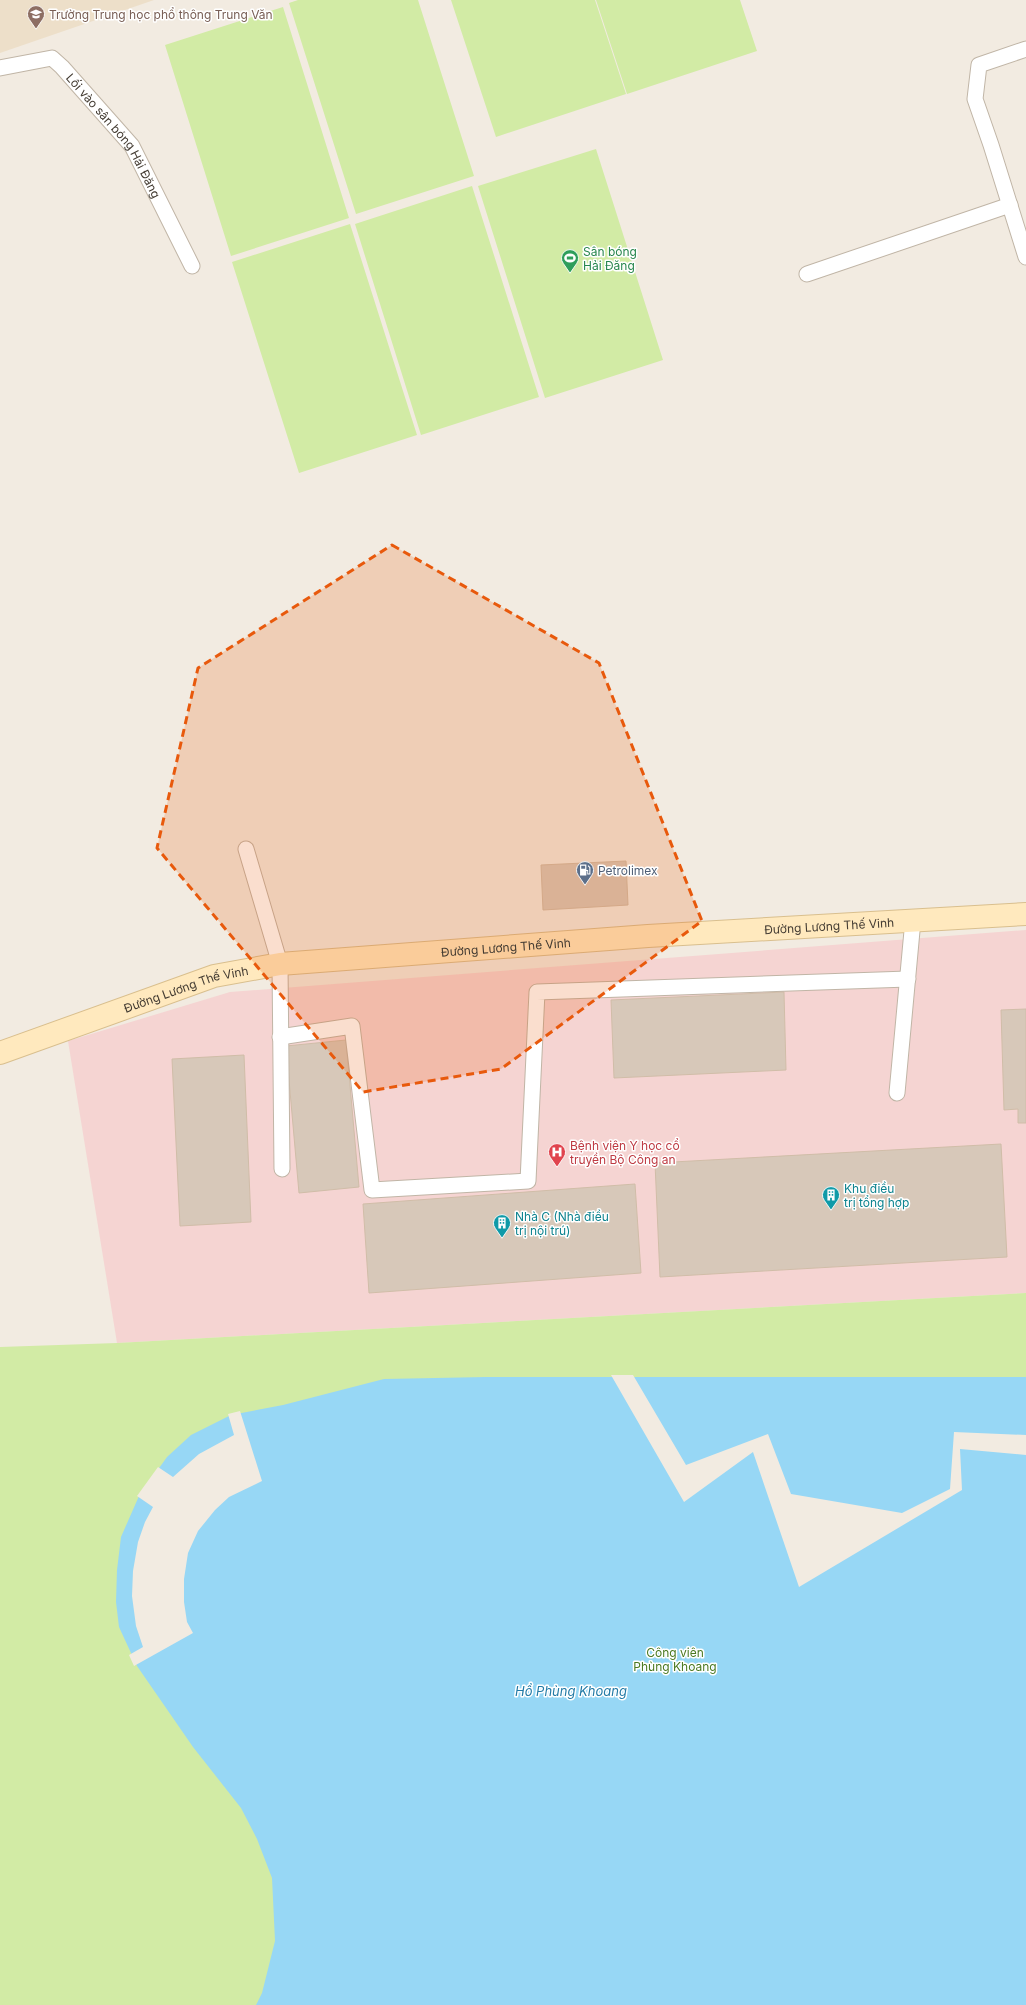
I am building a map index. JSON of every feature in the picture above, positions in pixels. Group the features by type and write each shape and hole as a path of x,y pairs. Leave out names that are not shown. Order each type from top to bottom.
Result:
{"street":[{"name":"Đường Lương Thế Vinh","path":"0,1053 214,976 280,964 648,936 1026,914"}],"lane":[{"path":"1026,50 979,65 975,99 992,145 1026,257"},
{"name":"Lối vào sân bóng Hải Đăng","path":"0,68 52,58 62,67 132,146 192,266"},
{"path":"807,274 1010,205"},
{"path":"246,849 280,964 282,1169"},
{"path":"897,1093 913,920"},
{"path":"280,1037 352,1026 372,1190 528,1181 537,992 908,979"}],"highlighted area":[{"path":"392,545 599,663 702,921 501,1069 363,1092 157,848 198,668"}],"shaded area":[{"name":"Trường Trung học phổ thông Trung Văn","path":"0,0 154,0 0,53"},
{"name":"Bệnh viện Y học cổ truyền Bộ Công an","path":"1026,930 1026,1293 117,1343 68,1041 230,992"}],"green space":[{"path":"298,0 418,0 474,176 356,214 289,3"},
{"path":"451,0 595,0 626,94 496,137"},
{"path":"596,0 740,0 757,51 627,94"},
{"path":"283,7 349,218 231,256 165,45"},
{"name":"Sân bóng Hải Đăng","path":"596,149 663,360 545,398 478,186"},
{"path":"472,186 539,397 421,435 355,224"},
{"path":"350,224 417,435 299,473 232,262"},
{"name":"Hồ Phùng Khoang","path":"1026,1293 1026,2005 0,2005 0,1347 117,1343"}],"water":[{"name":"Hồ Phùng Khoang","path":"486,1377 1026,1377 1026,2005 256,2005 262,1993 275,1941 272,1878 257,1839 241,1808 193,1747 137,1666 119,1627 116,1602 117,1570 121,1537 139,1496 167,1457 191,1435 231,1415 283,1405 384,1379"}],"pier":[{"path":"611,1375 633,1375 686,1465 768,1434 791,1494 902,1513 950,1489 954,1432 1026,1435 1026,1455 960,1449 962,1490 799,1587 753,1452 684,1502"},
{"path":"240,1411 262,1481 229,1497 215,1510 198,1531 188,1553 184,1579 184,1602 187,1622 193,1633 134,1666 129,1655 143,1647 136,1626 132,1596 133,1571 138,1542 145,1522 153,1507 137,1496 158,1467 173,1477 199,1454 234,1435 228,1414"}],"building":[{"name":"Petrolimex","path":"626,861 628,905 543,910 541,865"},
{"path":"784,992 786,1070 614,1078 611,1000"},
{"path":"1026,1009 1026,1123 1018,1123 1018,1109 1004,1110 1001,1010"},
{"path":"346,1040 359,1187 299,1193 286,1046"},
{"path":"244,1055 251,1222 180,1226 172,1059"},
{"name":"Khu điều trị tổng hợp","path":"1001,1144 1007,1257 660,1277 655,1163"},
{"name":"Nhà C (Nhà điều trị nội trú)","path":"635,1184 641,1273 369,1293 363,1204"}],"place":[{"name":"Trường Trung học phổ thông Trung Văn","path":"36,29"},
{"name":"Sân bóng Hải Đăng","path":"570,273"},
{"name":"Petrolimex","path":"585,885"},
{"name":"Bệnh viện Y học cổ truyền Bộ Công an","path":"557,1167"},
{"name":"Khu điều trị tổng hợp","path":"831,1210"},
{"name":"Nhà C (Nhà điều trị nội trú)","path":"502,1238"}],"park label":[{"name":"Công viên Phùng Khoang","path":"675,1659"}]}
